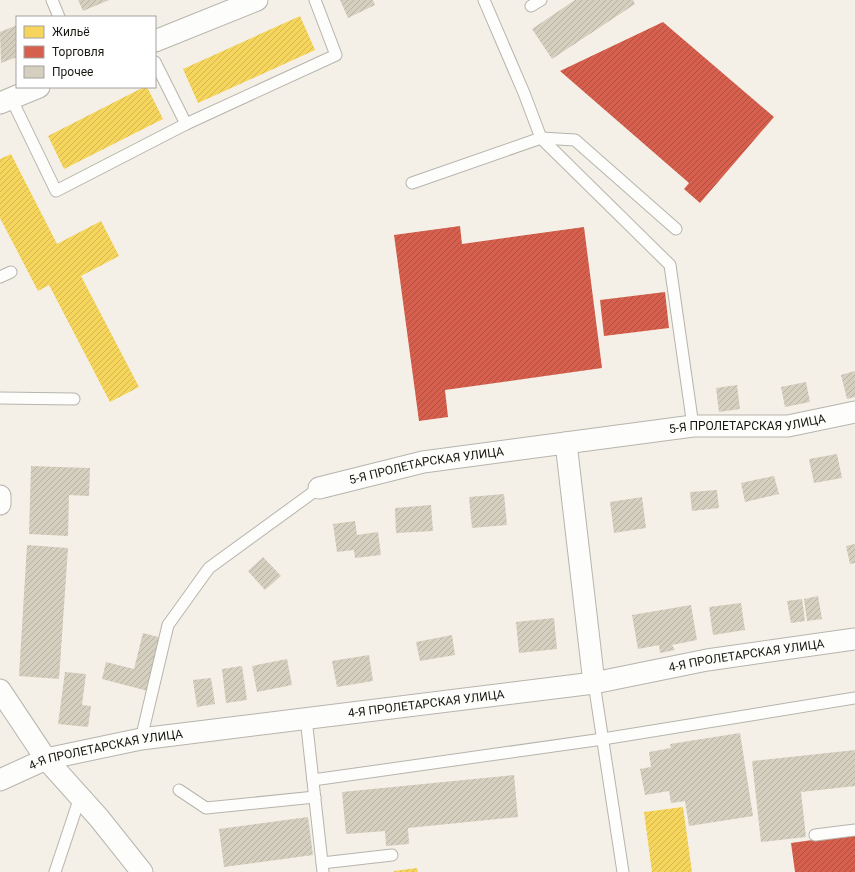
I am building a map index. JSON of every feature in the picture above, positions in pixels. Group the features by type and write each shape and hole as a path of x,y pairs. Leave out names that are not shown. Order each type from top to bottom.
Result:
{"street":[{"path":"156,41 257,0"},
{"path":"5,101 38,88"},
{"name":"5-Я ПРОЛЕТАРСКАЯ УЛИЦА","path":"319,488 423,462 693,426 788,426 855,412"},
{"path":"566,443 594,683"},
{"path":"0,496 0,504"},
{"name":"4-Я ПРОЛЕТАРСКАЯ УЛИЦА","path":"0,780 46,759 141,739 594,683 707,660 855,638"},
{"path":"0,690 46,759 80,797 142,872"}],"lane":[{"path":"52,0 59,16"},
{"path":"5,101 56,191 186,124 336,55 315,0"},
{"path":"484,0 541,138 670,265 693,426"},
{"path":"531,6 541,0"},
{"path":"156,64 186,124"},
{"path":"412,183 541,138 575,140 676,229"},
{"path":"0,277 11,272"},
{"path":"0,398 74,399"},
{"name":"5-Я ПРОЛЕТАРСКАЯ УЛИЦА","path":"141,739 168,625 209,568 319,488"},
{"path":"594,683 624,872"},
{"path":"313,780 603,739 855,698"},
{"path":"306,718 322,867 392,855"},
{"path":"179,790 206,808 315,797"},
{"path":"55,872 80,797"},
{"path":"815,835 855,830"}],"building: Жильё":[{"path":"300,16 315,50 198,103 183,69"},
{"path":"142,88 148,88 163,119 64,169 48,136"},
{"path":"11,154 57,244 101,221 119,256 81,276 139,387 110,402 49,285 38,291 0,218 0,159"},
{"path":"683,807 692,872 652,872 644,812"},
{"path":"417,868 418,872 394,872 394,871"}],"building: Торговля":[{"path":"663,22 774,117 700,203 684,189 689,183 560,71"},
{"path":"460,226 462,244 584,227 602,368 445,390 448,417 419,421 394,235"},
{"path":"665,292 669,328 604,336 600,300"},
{"path":"855,834 855,872 795,872 791,843"}],"building: Прочее":[{"path":"78,0 109,0 83,11"},
{"path":"340,0 373,0 375,5 348,18"},
{"path":"575,0 633,0 635,4 552,59 532,29"},
{"path":"16,25 16,57 1,63 0,32"},
{"path":"855,371 855,397 847,399 841,375"},
{"path":"806,382 810,402 785,407 781,387"},
{"path":"737,385 740,409 719,412 716,388"},
{"path":"837,454 842,478 814,483 809,459"},
{"path":"31,466 90,468 89,496 69,495 68,536 29,534"},
{"path":"774,476 779,494 745,502 741,483"},
{"path":"717,490 719,508 692,511 690,492"},
{"path":"504,494 507,525 472,528 469,497"},
{"path":"642,497 646,528 614,533 610,502"},
{"path":"431,505 433,531 396,533 395,508"},
{"path":"355,521 357,535 378,532 381,555 355,558 354,550 337,552 333,524"},
{"path":"855,544 855,563 850,564 846,546"},
{"path":"27,545 68,548 59,679 19,676"},
{"path":"263,557 281,576 265,590 248,571"},
{"path":"818,596 822,619 807,621 804,599"},
{"path":"802,599 805,621 791,623 787,601"},
{"path":"741,603 745,630 713,635 709,607"},
{"path":"691,605 697,640 672,645 675,650 660,653 659,645 638,649 632,615"},
{"path":"554,618 557,649 519,653 516,622"},
{"path":"143,633 162,638 148,691 102,679 106,662 134,669"},
{"path":"452,635 455,655 420,661 416,642"},
{"path":"369,655 373,681 337,687 332,661"},
{"path":"287,659 292,685 257,692 252,666"},
{"path":"242,666 247,700 226,703 222,669"},
{"path":"65,672 86,674 82,705 91,706 88,727 58,724"},
{"path":"211,678 215,704 197,707 193,680"},
{"path":"740,733 753,816 689,826 685,801 671,803 669,791 645,795 640,769 651,767 649,752 671,748 670,744"},
{"path":"855,750 855,786 801,792 806,837 761,842 752,761"},
{"path":"514,775 518,817 408,828 409,844 386,846 385,831 346,834 342,792"},
{"path":"308,817 313,855 224,867 219,829"}]}
